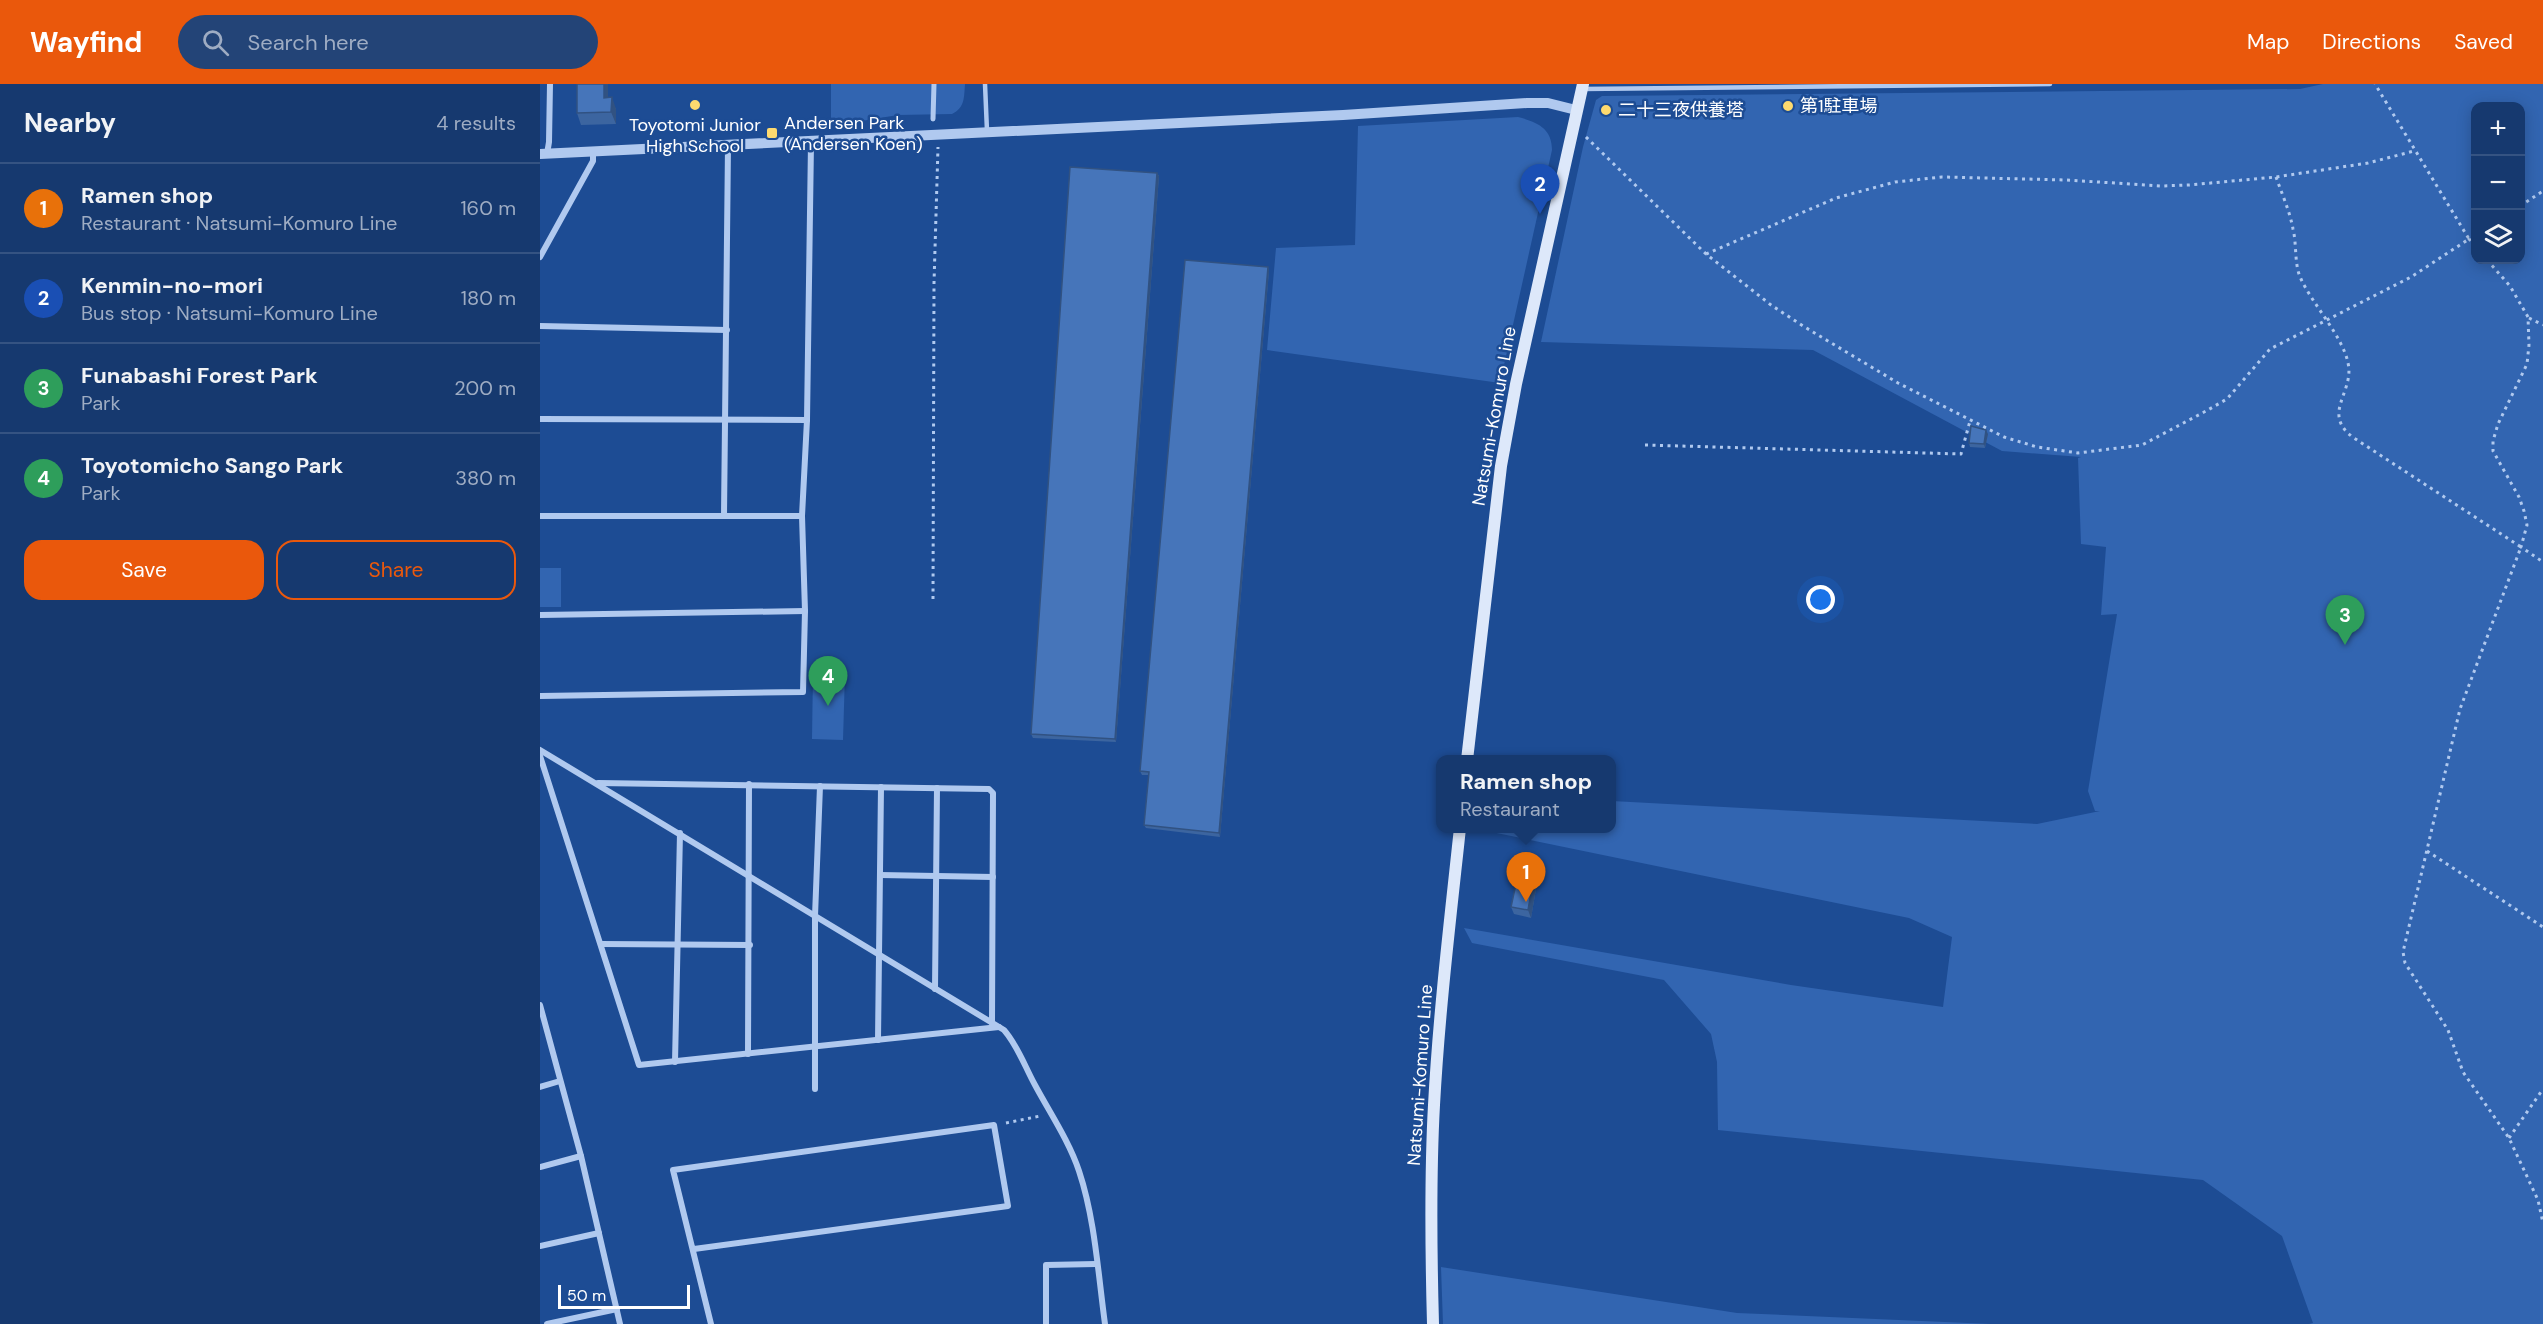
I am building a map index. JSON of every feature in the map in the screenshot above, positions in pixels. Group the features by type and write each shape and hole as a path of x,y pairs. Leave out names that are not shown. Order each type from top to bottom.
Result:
{"main road":[{"name":"Natsumi-Komuro Line","path":"1467,755 1501,466 1518,372 1582,87"},
{"name":"Natsumi-Komuro Line","path":"1433,1324 1431,1212 1434,1107 1441,1007 1459,833"}],"street":[{"path":"550,84 549,142 543,154 811,142 987,131 1343,116 1527,103 1548,103 1576,110"},
{"path":"933,119 934,84"},
{"path":"540,696 803,692 805,611 802,516 807,420 811,142"},
{"path":"724,516 728,146"},
{"path":"540,257 593,161 593,151"},
{"path":"540,326 727,330"},
{"path":"540,419 807,420"},
{"path":"540,516 802,516"},
{"path":"540,615 805,611"},
{"path":"540,750 999,1027 1014,1041 1021,1059 1071,1149 1079,1170 1088,1200 1105,1324"},
{"path":"540,756 639,1065 999,1027"},
{"path":"598,783 989,789 993,793 992,1023"},
{"path":"748,1054 749,784"},
{"path":"815,1089 816,916 820,786"},
{"path":"878,1040 881,787"},
{"path":"935,989 937,788"},
{"path":"675,1062 680,833"},
{"path":"880,875 993,877"},
{"path":"601,944 750,945"},
{"path":"540,1006 580,1156 620,1324"},
{"path":"540,1087 560,1081"},
{"path":"694,1249 1008,1206 994,1125 673,1170 711,1324"},
{"path":"540,1167 580,1156"},
{"path":"540,1246 599,1233"},
{"path":"1046,1324 1046,1265 1096,1264"},
{"path":"548,1324 617,1309"}],"lane":[{"path":"985,84 987,131"},
{"path":"1582,87 2050,84"}],"path":[{"path":"2374,84 2471,241"},
{"path":"933,599 934,283 938,134"},
{"path":"1586,137 1706,254 1771,305 1803,326 1898,383 2004,437 2037,447 2078,453 2142,445 2227,399 2270,349 2411,277 2469,239"},
{"path":"1706,254 1836,198 1895,182 1952,177 2067,180 2161,186 2276,177 2367,163 2414,151"},
{"path":"2276,177 2293,229 2300,277 2310,299 2326,320 2347,356 2349,368 2338,422 2346,433 2543,562"},
{"path":"2525,203 2543,191"},
{"path":"2491,264 2510,286 2528,317 2527,364 2498,424 2493,441 2493,452 2524,511 2527,525 2521,547 2460,709 2403,952 2405,963 2448,1030 2463,1071 2509,1138 2538,1200 2543,1223"},
{"path":"2528,317 2543,325"},
{"path":"1645,445 1961,454 1970,421"},
{"path":"2427,851 2543,927"},
{"path":"2509,1138 2543,1089"},
{"path":"994,1125 1051,1114"}],"shaded area":[{"path":"831,84 965,84 962,105 952,114 898,115 831,126"},
{"path":"2323,84 2543,84 2543,1324 2309,1324 2313,1323 2282,1236 2203,1180 1718,1130 1717,1062 1711,1034 1664,980 1472,943 1464,928 1791,985 1943,1007 1952,937 1909,918 1496,833 1616,833 1616,801 2037,824 2100,811 2095,811 2088,791 2117,614 2101,615 2106,547 2081,544 2078,458 2081,457 2002,451 1813,350 1541,342 1583,147 1596,100 1602,96 2300,89"},
{"path":"1518,117 1542,127 1549,136 1552,150 1500,383 1267,350 1276,248 1355,245 1358,126"},
{"path":"540,568 561,568 561,607 540,607"},
{"path":"813,672 845,673 843,740 812,739"},
{"path":"1441,1267 1737,1313 1991,1324 1443,1324"}],"building":[{"path":"577,84 604,84 604,98 612,97 611,112 577,113"},
{"path":"1070,167 1157,173 1115,739 1031,734"},
{"path":"1185,260 1268,267 1219,833 1144,825 1149,772 1140,771"},
{"path":"1971,426 1986,430 1984,444 1969,443"},
{"path":"1517,879 1533,882 1528,910 1511,907"}],"place":[{"name":"Toyotomi Junior High School","path":"695,105"},
{"name":"第1駐車場","path":"1788,106"},
{"name":"二十三夜供養塔","path":"1606,110"},
{"name":"Andersen Park (Andersen Koen)","path":"772,133"},
{"name":"Kenmin-no-mori","path":"1540,214"},
{"name":"Funabashi Forest Park","path":"2345,645"},
{"name":"Toyotomicho Sango Park","path":"828,706"},
{"name":"Ramen shop","path":"1526,902"}]}
